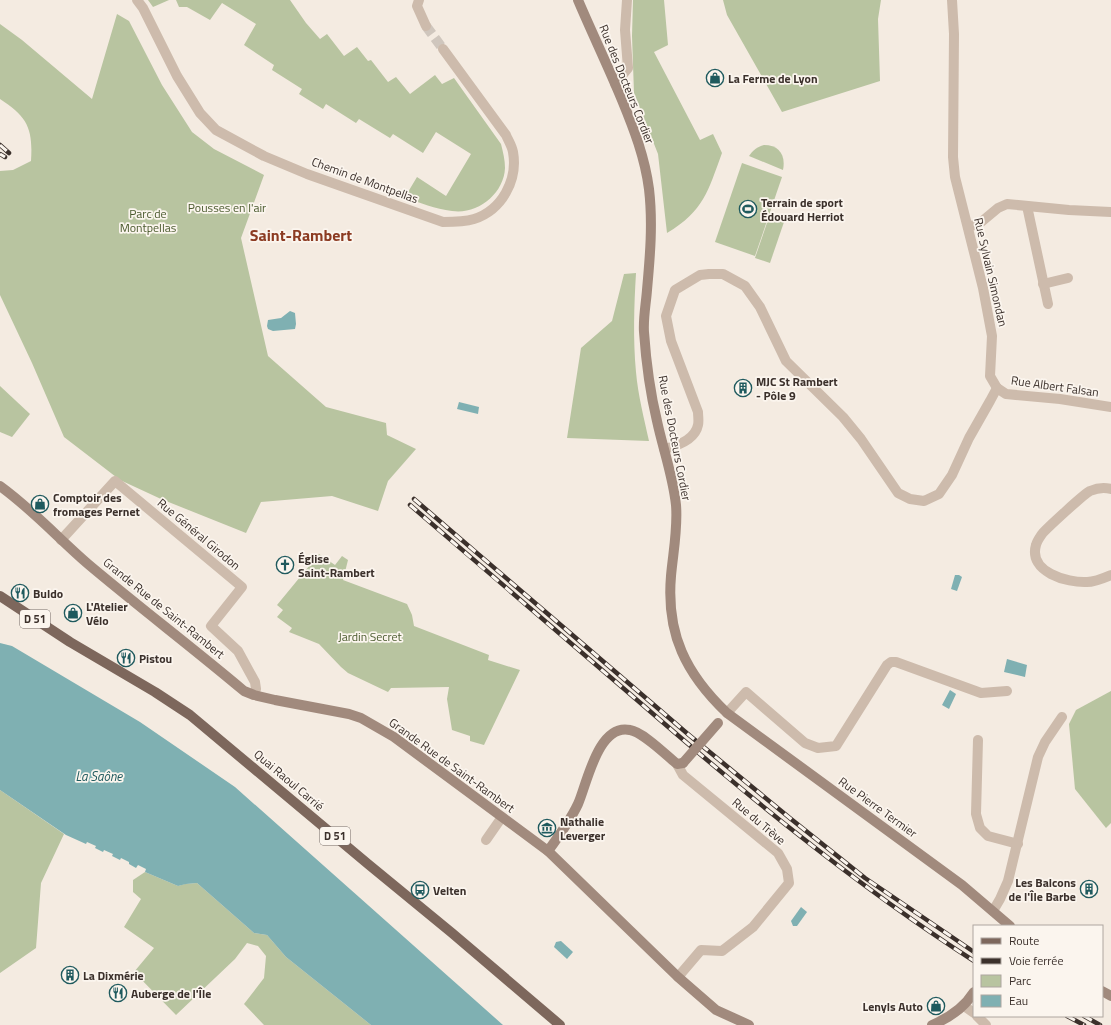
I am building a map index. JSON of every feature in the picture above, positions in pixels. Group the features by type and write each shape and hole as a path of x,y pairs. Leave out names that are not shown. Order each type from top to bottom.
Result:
{"main road":[{"name":"Quai Raoul Carrié","path":"0,596 70,642 155,692 190,715 560,1025"}],"street":[{"name":"Chemin de Montpellas","path":"137,0 143,8 177,76 200,113 216,130 264,156 307,174 443,222 461,222 476,219 489,211 502,200 510,187 514,169 513,151 506,135 443,49"},
{"path":"419,0 416,6 426,26"},
{"name":"Rue des Docteurs Cordier","path":"578,0 638,140 649,188 651,242 644,330 650,390 656,421 672,480 676,505 676,528 670,607 673,626 681,650 693,674 713,699 727,713"},
{"path":"615,84 628,68 625,30 627,0"},
{"name":"Rue Sylvain Simondan","path":"952,0 954,34 953,157 955,177 983,288 992,336 990,376 997,388"},
{"path":"968,227 980,223 998,208 1007,204 1069,210 1111,212"},
{"path":"1027,206 1048,304"},
{"path":"664,449 679,445 695,434 698,424 698,412 671,341 666,316 675,290 700,275 723,274 745,286 760,307 786,361 843,417 861,439 898,493 910,499 924,501 939,494 952,475 969,438 997,388"},
{"path":"1043,284 1068,278"},
{"name":"Rue Albert Falsan","path":"997,388 1006,394 1060,399 1111,407"},
{"name":"Rue Général Girodon","path":"61,540 115,481 242,587 211,626 238,651 256,682 254,695"},
{"name":"Grande Rue de Saint-Rambert","path":"0,486 31,510 49,526 61,540 106,578 244,690 254,695 349,714 361,718 394,737 548,851 678,977 716,1010 749,1025"},
{"path":"1111,489 1104,488 1089,491 1042,533 1036,544 1034,553 1040,565 1050,574 1075,582 1089,582 1111,575"},
{"path":"548,851 561,834 578,804 595,756 611,735 622,730 630,730 640,733 680,764 746,692 805,743 818,748 836,746 887,665 891,662 896,662 981,693 1007,691"},
{"name":"Rue Pierre Termier","path":"727,713 962,885 1009,925"},
{"path":"993,911 1008,882 1038,757 1045,742 1062,717"},
{"path":"978,740 976,814 980,828 988,836 1018,844"},
{"name":"Rue du Trève","path":"678,977 701,950 722,951 753,927 789,883 787,869 778,853 684,775 680,764"},
{"path":"486,840 502,817"},
{"path":"932,1025 946,1022 969,999 973,1010"},
{"path":"978,1017 986,1025"}],"green space":[{"path":"148,0 169,0 153,7"},
{"path":"176,0 290,0 306,23 320,39 327,34 344,56 357,47 368,61 371,60 388,82 396,77 410,94 435,75 442,84 454,78 501,144 505,168 500,186 488,201 471,210 452,211 440,209 405,197 417,177 446,196 471,154 436,132 423,153 393,134 390,138 359,119 356,123 326,104 323,109 299,94 302,89 272,70 274,65 244,45 256,24 222,3 210,20 187,7 179,7"},
{"path":"633,0 664,0 668,45 654,52 700,140 713,134 722,153 708,189 697,208 689,217 667,233 658,154 634,93 632,36"},
{"path":"723,0 881,0 878,19 880,81 782,112 727,15"},
{"path":"117,14 129,21 162,85 192,132 214,149 264,175 241,238 268,356 326,407 386,423 387,435 416,449 388,481 378,511 332,496 261,502 246,533 161,499 120,480 64,437 32,363 0,295 0,171 13,170 31,161 31,140 27,125 23,118 0,99 0,24 22,40 92,99"},
{"path":"764,145 774,147 780,152 784,165 783,170 749,156 755,149"},
{"name":"Terrain de sport Édouard Herriot","path":"742,163 782,177 755,256 715,242"},
{"path":"769,217 784,222 770,263 755,258"},
{"path":"636,273 634,347 640,398 649,441 567,438 581,348 612,321 624,274"},
{"path":"0,386 30,414 12,437 0,432"},
{"name":"Jardin Secret","path":"319,554 335,565 342,556 348,560 343,580 407,604 412,615 414,626 489,655 488,660 520,670 484,745 470,741 470,736 452,730 447,699 449,687 391,688 388,692 348,673 319,644 289,632 292,628 277,617 283,610 277,605"},
{"path":"1111,691 1111,823 1106,828 1075,789 1069,724 1076,710"},
{"path":"0,790 64,834 41,883 36,948 0,973"},
{"path":"145,872 178,886 197,883 254,933 267,935 286,957 371,1025 264,1025 244,1004 264,978 266,956 258,946 247,943 235,959 176,1015 134,972 154,948 124,927 141,899 133,892 133,880"}],"water":[{"path":"290,311 295,313 295,329 273,331 268,329 268,320 281,318"},
{"path":"459,402 479,407 478,414 457,409"},
{"path":"955,575 962,577 957,591 951,589"},
{"name":"La Saône","path":"0,643 12,646 140,722 235,787 503,1025 371,1025 286,957 267,935 254,933 197,883 178,886 145,872 146,869 138,865 136,868 121,858 120,860 112,856 113,854 104,850 103,852 95,848 96,846 87,842 86,844 66,835 0,790"},
{"path":"1007,659 1027,665 1025,677 1004,672"},
{"path":"950,690 956,694 949,709 942,705"},
{"path":"801,907 807,912 797,926 793,926 791,921"},
{"path":"561,941 573,952 567,959 554,947 556,942"}],"tunnel":[{"path":"426,26 443,49"}],"railway":[{"path":"0,145 9,153"},
{"path":"0,154 5,157"},
{"path":"414,499 689,735 791,819 865,878 973,951"},
{"path":"410,505 677,735 759,803 886,901 973,960"},
{"path":"1069,1017 1084,1025"},
{"path":"1086,1017 1100,1025"}],"place":[{"name":"La Ferme de Lyon","path":"715,78"},
{"name":"Terrain de sport Édouard Herriot","path":"748,209"},
{"name":"MJC St Rambert - Pôle 9","path":"743,388"},
{"name":"Comptoir des fromages Pernet","path":"40,504"},
{"name":"Église Saint-Rambert","path":"285,565"},
{"name":"Buldo","path":"20,593"},
{"name":"L'Atelier Vélo","path":"73,613"},
{"name":"Pistou","path":"126,658"},
{"name":"Nathalie Leverger","path":"547,828"},
{"name":"Les Balcons de l'Île Barbe","path":"1089,889"},
{"name":"Velten","path":"420,890"},
{"name":"La Dixmérie","path":"70,975"},
{"name":"Auberge de l'Île","path":"118,993"},
{"name":"Lenyls Auto","path":"936,1006"}],"district":[{"name":"Saint-Rambert","path":"301,235"}],"park label":[{"name":"Pousses en l'air","path":"227,207"},
{"name":"Parc de Montpellas","path":"148,220"}]}
